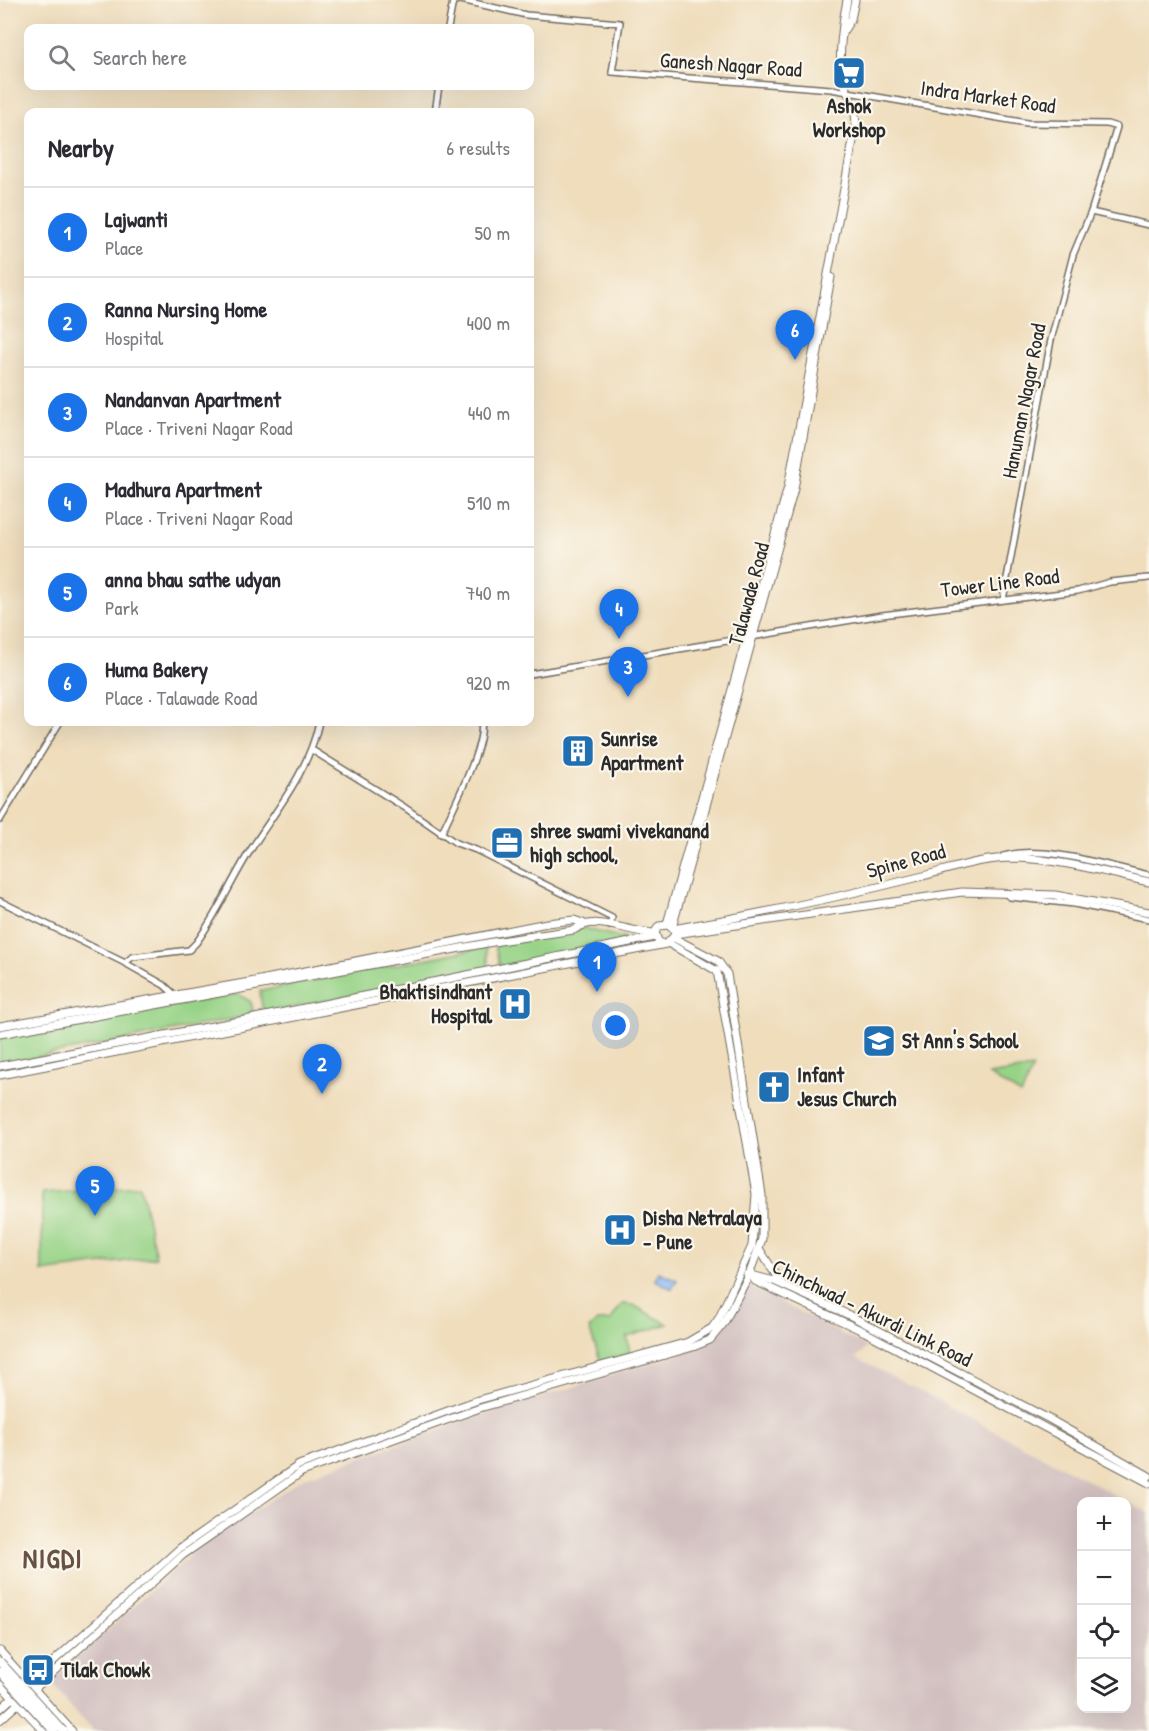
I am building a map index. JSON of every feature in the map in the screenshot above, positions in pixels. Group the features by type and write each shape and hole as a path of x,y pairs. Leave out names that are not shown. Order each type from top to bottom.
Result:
{"highway":[{"path":"0,1662 63,1731"},
{"path":"0,1672 54,1731"}],"main road":[{"name":"Talawade Road","path":"670,934 792,484 832,273 831,262 856,125 856,113 842,80 841,63 847,0"},
{"name":"Talawade Road","path":"844,30 851,19 855,0"},
{"name":"Spine Road","path":"0,1075 703,927 865,890 960,864 995,859 1061,863 1149,882"},
{"name":"Spine Road","path":"703,927 826,913 936,894 1005,892 1055,895 1149,912"},
{"path":"0,1026 175,995 547,923 574,920 655,935"},
{"path":"0,1034 493,942 574,930 584,923"},
{"path":"0,1720 19,1703 31,1686 180,1548 299,1464 478,1400 688,1341 712,1328 741,1273 755,1234 756,1194 720,984 713,967 659,926 655,935"},
{"path":"0,1066 250,1019 655,935 670,934 718,961 725,968 730,983 762,1195 760,1250 751,1276 724,1323 710,1340 645,1362 480,1408 312,1467 297,1475 183,1555 31,1686 13,1697 0,1709"},
{"path":"760,1250 771,1271 782,1284"},
{"path":"741,1273 751,1276"},
{"name":"Chinchwad - Akurdi Link Road","path":"751,1276 759,1276 782,1284 849,1315 1042,1415 1149,1476"},
{"name":"Chinchwad - Akurdi Link Road","path":"751,1276 756,1281 865,1332 1149,1483"},
{"path":"0,1651 72,1731"},
{"path":"0,1683 44,1731"}],"street":[{"path":"449,24 453,1 461,0"},
{"name":"Ganesh Nagar Road","path":"461,0 526,15 621,23 612,72 849,92"},
{"path":"436,108 438,90"},
{"name":"Indra Market Road","path":"849,92 1013,121 1114,124 1118,127 1091,212"},
{"path":"1091,212 1149,225"},
{"name":"Hanuman Nagar Road","path":"1003,600 1051,340 1073,255 1091,212"},
{"name":"Tower Line Road","path":"534,673 855,620 1078,591 1110,582 1149,578"},
{"path":"0,820 58,726"},
{"path":"125,963 132,957 162,955 192,947 250,852 284,802 312,750 318,726"},
{"path":"441,834 469,770 483,731 482,726"},
{"path":"312,750 418,816 441,834 612,918 610,926"},
{"path":"995,859 1011,854 1049,855 1149,874"},
{"path":"1005,892 1010,897 1074,904 1149,919"},
{"path":"0,901 125,963 164,985 175,995"}],"shaded area":[{"path":"745,1283 867,1347 856,1358 947,1405 917,1447 947,1406 1119,1497 1077,1497 1077,1713 1131,1713 1131,1503 1149,1513 1149,1731 93,1731 50,1682 200,1546 305,1477 469,1419 700,1348 715,1339"}],"green space":[{"path":"584,928 623,938 626,941 500,967 495,945"},
{"path":"486,947 489,968 270,1012 262,1008 260,991"},
{"path":"238,994 251,1002 254,1015 0,1064 0,1037"},
{"path":"1033,1068 1021,1095 989,1075"},
{"path":"140,1185 156,1257 42,1272 42,1193"},
{"path":"622,1304 633,1305 668,1324 627,1337 630,1353 601,1362 589,1329 597,1321 610,1321"}],"water":[{"path":"659,1272 677,1280 672,1289 655,1280"}],"place":[{"name":"Ashok Workshop","path":"849,73"},
{"name":"Huma Bakery","path":"795,360"},
{"name":"Madhura Apartment","path":"619,639"},
{"name":"Nandanvan Apartment","path":"628,697"},
{"name":"Sunrise Apartment","path":"578,751"},
{"name":"shree swami vivekanand high school,","path":"507,843"},
{"name":"Lajwanti","path":"597,992"},
{"name":"Bhaktisindhant Hospital","path":"515,1004"},
{"name":"St Ann's School","path":"879,1041"},
{"name":"Infant Jesus Church","path":"774,1087"},
{"name":"Ranna Nursing Home","path":"322,1094"},
{"name":"anna bhau sathe udyan","path":"95,1216"},
{"name":"Disha Netralaya - Pune","path":"620,1230"},
{"name":"Tilak Chowk","path":"38,1670"}],"district":[{"name":"NIGDI","path":"53,1559"}]}
